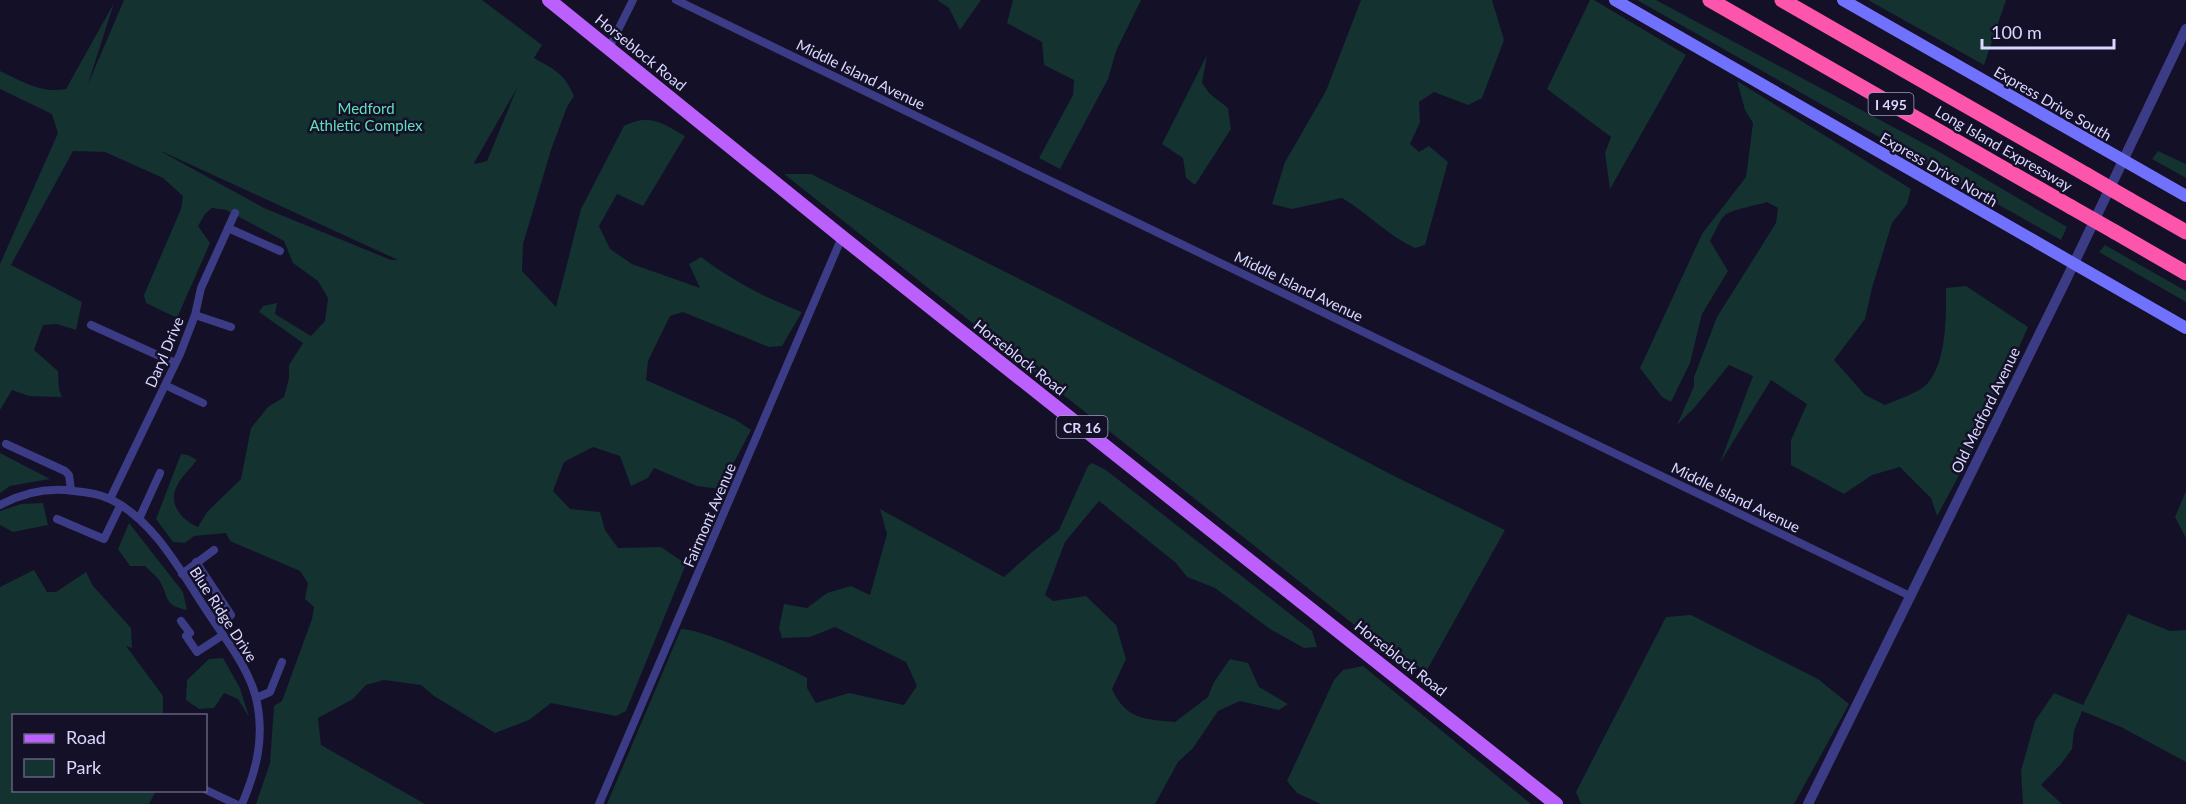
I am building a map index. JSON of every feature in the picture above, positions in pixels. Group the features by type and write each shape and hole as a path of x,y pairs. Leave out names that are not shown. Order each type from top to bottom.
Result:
{"highway":[{"name":"Long Island Expressway","path":"1710,0 2186,273"},
{"name":"Long Island Expressway","path":"1782,0 2186,232"}],"main road":[{"name":"Horseblock Road","path":"549,0 842,237 1556,804"},
{"name":"Express Drive North","path":"1615,0 2186,328"},
{"name":"Express Drive South","path":"1843,0 2186,196"}],"street":[{"path":"609,48 633,0"},
{"name":"Middle Island Avenue","path":"676,0 1910,596"},
{"name":"Old Medford Avenue","path":"1808,804 2186,29"},
{"name":"Daryl Drive","path":"110,499 175,363 195,315 201,288 235,213"},
{"path":"228,228 280,251"},
{"name":"Fairmont Avenue","path":"599,804 842,237"},
{"path":"195,315 231,327"},
{"path":"92,325 175,363"},
{"path":"165,385 203,403"},
{"path":"6,444 65,471 69,475 70,490"},
{"path":"139,519 160,473"},
{"path":"0,505 32,491 70,490 110,499"},
{"name":"Blue Ridge Drive","path":"110,499 139,519 158,541 248,675 256,698 260,722 260,751 253,778 242,804"},
{"path":"57,519 104,539 120,506"},
{"path":"182,574 214,550"},
{"path":"196,562 231,615 217,626"},
{"path":"181,621 190,633 186,636 197,652 223,635"},
{"path":"256,698 270,692 282,662"},
{"path":"207,790 236,804"}],"green space":[{"name":"Medford Athletic Complex","path":"124,0 482,0 542,45 534,58 558,73 574,96 567,107 551,150 523,244 522,271 556,307 581,209 624,126 641,120 656,121 685,136 643,206 617,194 599,226 610,249 632,264 700,288 689,264 701,257 749,288 802,312 782,346 769,347 683,312 670,316 648,361 646,380 736,420 751,430 720,489 697,486 654,468 648,478 631,486 620,456 593,447 564,462 553,491 570,509 600,512 605,530 618,548 661,547 686,564 626,711 616,716 551,703 529,720 495,733 434,696 421,685 384,680 366,685 353,699 318,718 321,745 425,804 256,804 270,763 274,706 282,701 312,619 314,607 305,599 308,583 300,571 230,541 226,533 194,536 185,543 173,542 156,519 181,454 188,455 197,460 179,483 174,499 182,516 198,527 207,512 241,479 251,428 268,407 284,397 289,378 289,365 303,343 259,312 263,306 277,303 275,314 311,336 325,321 328,298 318,281 293,263 284,241 226,210 212,208 205,214 198,226 210,243 177,318 146,303 144,295 181,209 183,196 163,178 105,152 73,151 11,265 82,302 76,330 57,324 43,325 34,350 58,371 59,390 62,397 29,396 12,390 0,410 0,264 58,133 52,114 0,89 0,71 40,88 66,89 114,3 88,84","holes":["517,88 487,161 475,164 474,163","163,152 398,260 391,260 264,208"]},
{"path":"937,0 981,0 960,30 949,8"},
{"path":"1013,0 1141,0 1116,51 1108,79 1060,169 1039,158 1073,95 1074,80 1044,65 1042,42 1007,23"},
{"path":"1361,0 1492,0 1504,40 1482,98 1468,105 1434,92 1419,102 1420,122 1410,144 1419,152 1429,146 1448,162 1425,245 1415,248 1342,198 1292,209 1272,204 1285,162 1326,91"},
{"path":"1590,0 1594,0 1686,55 1610,189 1605,153 1611,137 1547,89"},
{"path":"1637,0 1656,0 1936,150 2067,227 2061,240"},
{"path":"1868,0 2006,0 1984,65"},
{"path":"1207,55 1202,83 1210,94 1228,108 1231,129 1195,185 1186,178 1183,158 1162,144"},
{"path":"1737,81 1911,189 1907,204 1892,223 1865,319 1834,360 1865,395 1885,405 1914,393 1927,384 1934,374 1942,351 1946,288 1966,286 2028,327 1974,448 1937,516 1931,498 1900,467 1872,475 1844,494 1791,465 1791,440 1807,404 1771,380 1720,463 1753,376 1729,365 1695,407 1677,425 1694,386 1694,377 1717,317 1776,223 1778,208 1767,202 1725,215 1710,241 1728,271 1702,314 1690,363 1671,402 1662,397 1640,368 1702,234 1746,177 1753,123 1745,110"},
{"path":"2158,151 2186,164 2186,178 2152,159"},
{"path":"784,174 811,174 1061,300 1392,475 1505,530 1427,670 1400,661"},
{"path":"2105,245 2186,291 2186,302 2099,252"},
{"path":"0,453 50,479 10,486 0,493"},
{"path":"1092,463 1106,470 1312,631 1317,647 1304,648 1270,629 1215,588 1187,577 1176,563 1099,501 1065,542 1045,595 1053,601 1086,596 1116,625 1126,659 1112,689 1124,707 1138,716 1175,722 1208,697 1214,682 1230,659 1248,663 1259,687 1288,704 1279,710 1240,701 1218,711 1193,748 1178,762 1155,804 607,804 681,629 724,641 807,678 807,688 816,703 849,693 904,705 917,686 906,662 835,627 810,637 782,638 779,628 784,604 807,608 827,593 851,586 870,595 887,534 880,509 1004,577 1059,530 1088,466"},
{"path":"2186,491 2186,538 2175,517"},
{"path":"43,503 48,525 13,532 0,525 0,511 21,504"},
{"path":"129,523 183,592 187,610 170,603 156,576 145,566 130,566 118,549"},
{"path":"34,570 47,592 56,592 86,572 93,586 131,628 132,648 126,646 163,696 163,714 12,714 12,792 155,792 149,804 0,804 0,587"},
{"path":"2128,614 2170,631 2186,630 2186,762 2121,727 2082,711 2074,731 2072,749 2041,785 2062,804 2023,804 2021,771 2035,721 2054,693 2083,705"},
{"path":"1691,615 1818,679 1849,704 1794,804 1581,804 1576,792 1666,617"},
{"path":"223,658 240,688 249,717 238,699 224,693 214,708 199,709 186,700 187,680 209,659"},
{"path":"1363,666 1531,804 1321,804 1297,793 1287,781 1334,680 1343,670"}]}
